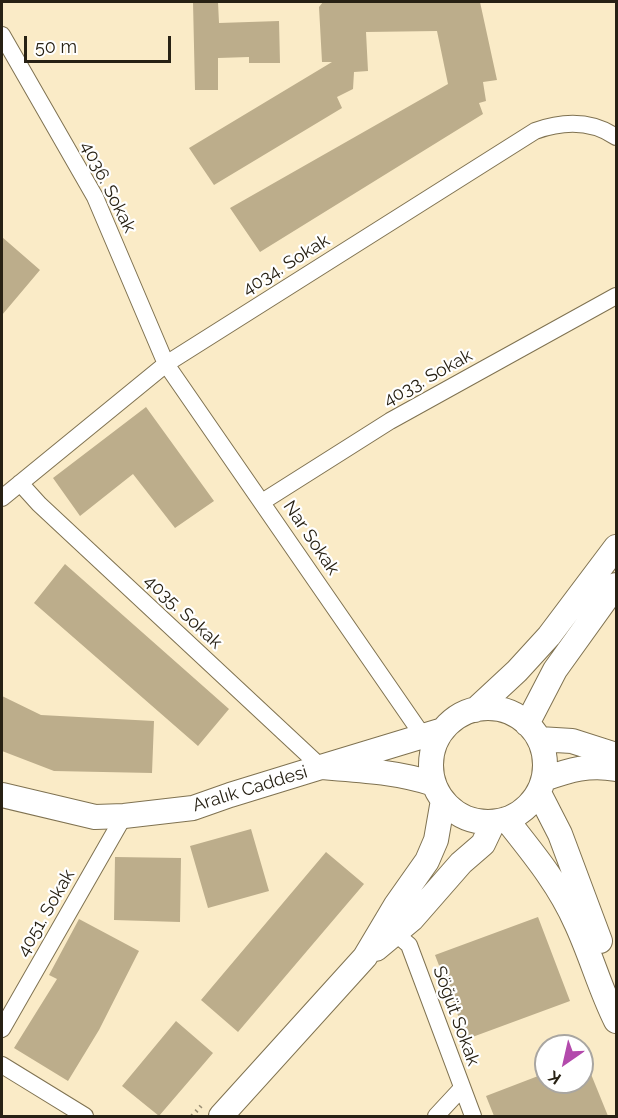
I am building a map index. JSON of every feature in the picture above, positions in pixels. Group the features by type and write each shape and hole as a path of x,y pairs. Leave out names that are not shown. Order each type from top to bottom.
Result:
{"street":[{"name":"4036. Sokak","path":"2,35 94,197 166,364"},
{"name":"4034. Sokak","path":"2,498 166,364 535,131 553,124 581,123 616,136"},
{"name":"4033. Sokak","path":"262,502 390,421 616,296"},
{"name":"Nar Sokak","path":"166,364 262,502 433,733"},
{"name":"4035. Sokak","path":"20,483 39,504 321,767"},
{"path":"475,710 517,671 549,636 616,546"},
{"path":"533,731 555,670 616,585"},
{"path":"321,767 408,776 439,792 457,813 474,821 500,821 527,808 541,786 545,756 533,731 512,713 494,708 475,710 457,717 433,733 434,746 431,765 439,792 436,840 427,861 396,905 365,957"},
{"path":"533,731 616,755"},
{"name":"Aralık Caddesi","path":"2,795 95,817 193,808 433,733"},
{"path":"541,786 573,769 602,766 616,769"},
{"path":"541,786 616,986"},
{"name":"4051. Sokak","path":"2,1029 124,816"},
{"path":"221,1116 365,957 396,934 461,863 483,843 500,821"},
{"path":"500,821 546,870 576,922 602,993 616,1021"},
{"name":"Söğüt Sokak","path":"396,934 409,945 473,1116"},
{"path":"2,1065 85,1116"},
{"path":"436,1116 462,1088"}],"building":[{"path":"193,2 218,2 219,23 279,21 280,63 249,63 249,57 218,58 218,90 195,90"},
{"path":"323,2 480,2 497,80 483,82 486,101 479,103 483,114 260,252 230,208 448,84 437,31 366,32 368,71 354,72 353,89 337,97 342,108 214,185 189,148 332,62 322,62 319,7"},
{"path":"2,237 40,270 2,315"},
{"path":"146,407 214,501 175,528 133,474 80,516 53,478"},
{"path":"65,564 229,709 198,746 34,603"},
{"path":"2,696 41,715 154,721 152,773 54,771 2,751"},
{"path":"251,829 269,891 208,908 190,846"},
{"path":"326,852 364,884 238,1032 201,1000"},
{"path":"115,857 181,858 180,922 114,920"},
{"path":"538,917 570,1001 467,1039 435,955"},
{"path":"79,919 139,951 99,1030 68,1081 14,1048 57,979 49,975"},
{"path":"176,1021 213,1053 159,1116 122,1086"},
{"path":"534,1078 534,1094 594,1094 594,1082 608,1116 494,1116 486,1096"}]}
